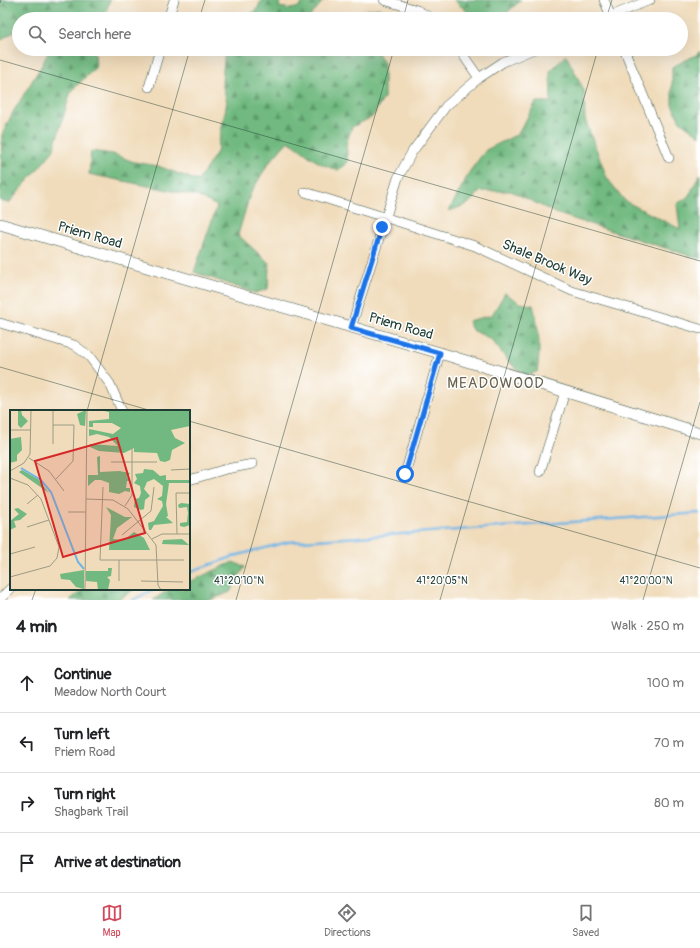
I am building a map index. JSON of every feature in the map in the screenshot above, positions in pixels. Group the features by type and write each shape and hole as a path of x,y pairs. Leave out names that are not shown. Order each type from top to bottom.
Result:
{"street":[{"path":"170,12 174,0"},
{"path":"384,0 421,12"},
{"path":"604,0 607,12"},
{"path":"623,12 650,0"},
{"path":"149,86 158,56"},
{"path":"464,56 479,78"},
{"path":"351,328 398,178 412,152 446,106 479,78 502,62 517,56"},
{"path":"627,56 669,158"},
{"name":"Shale Brook Way","path":"305,192 474,246 572,291 700,329"},
{"name":"Priem Road","path":"0,224 440,353 700,433"},
{"path":"0,323 74,345 97,365 110,384 122,410"},
{"path":"405,474 440,353"},
{"path":"540,472 565,392"},
{"path":"190,480 226,469 253,464"},
{"path":"0,599 10,589"}],"green space":[{"path":"0,0 110,0 106,12 12,12 12,33 0,40"},
{"path":"261,0 280,0 279,7 291,9 297,8 305,0 323,1 314,12 253,12 258,8"},
{"path":"454,0 521,0 508,12 469,12"},
{"path":"379,8 384,12 363,12"},
{"path":"700,51 700,136 680,121 672,105 672,67 696,55"},
{"path":"46,56 95,56 96,67 71,91 53,151 9,203 0,201 2,135 13,112"},
{"path":"224,56 380,56 384,63 384,98 372,117 352,127 346,144 348,162 338,170 330,168 323,165 288,141 268,164 250,194 238,235 269,263 268,289 255,293 194,272 217,206 197,196 89,174 91,151 113,154 134,162 158,166 198,181 217,152 227,102 222,83"},
{"path":"567,56 584,90 585,119 607,178 625,201 680,229 677,204 689,196 700,174 700,259 558,214 511,191 481,191 468,204 449,211 470,171 486,150 518,134 536,102 551,102 550,71"},
{"path":"505,293 520,303 533,305 539,338 537,372 525,375 510,363 491,339 472,330 468,321 492,315"},
{"path":"233,562 245,567 230,592 210,600 153,600 168,590 190,590 190,582"},
{"path":"83,590 133,590 117,600 70,600"}],"waterway":[{"path":"190,572 238,555 288,542 700,513"},
{"path":"133,600 152,590"}],"district":[{"name":"MEADOWOOD","path":"496,383"}],"route":[{"path":"382,227 351,328 440,353 405,474"}]}
